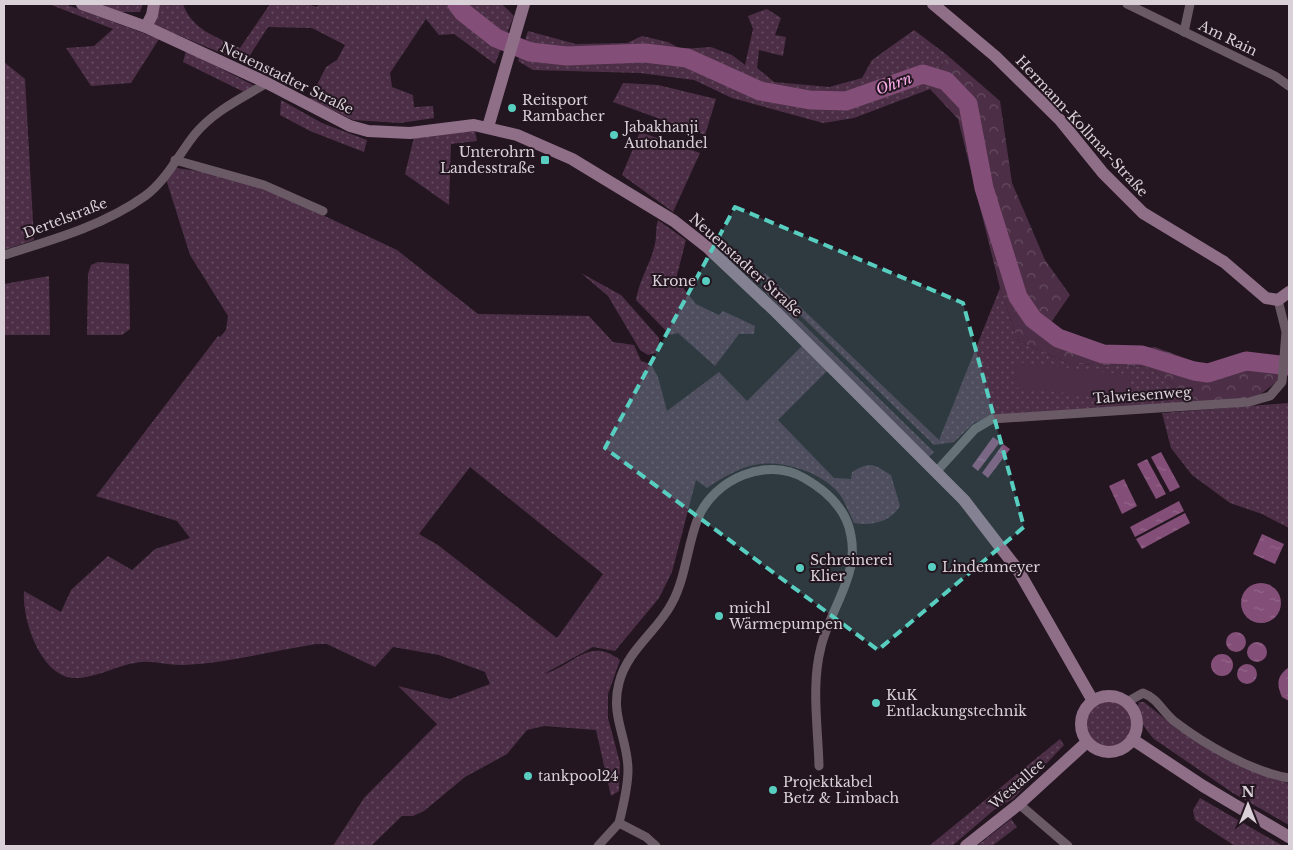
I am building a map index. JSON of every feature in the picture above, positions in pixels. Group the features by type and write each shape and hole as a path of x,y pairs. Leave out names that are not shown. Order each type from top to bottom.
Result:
{"main road":[{"name":"Neuenstadter Straße","path":"82,4 146,27 266,83 335,119 368,131 410,133 474,125 517,135 572,159 674,221 707,247 767,303 936,472 990,532 1018,570 1093,700"},
{"path":"146,27 152,15 154,4"},
{"path":"488,127 505,63 524,4"},
{"name":"Hermann-Kollmar-Straße","path":"933,4 995,56 1053,114 1103,173 1143,213 1224,262 1266,298 1278,300"},
{"path":"1278,300 1289,292"},
{"path":"1107,696 1118,697 1127,702 1136,720 1136,730 1132,739 1125,746 1110,751 1100,750 1087,742 1081,730 1081,718 1086,707 1093,700 1107,696"},
{"path":"1132,739 1203,786 1289,836"},
{"name":"Westallee","path":"966,846 1019,804 1087,742"}],"street":[{"name":"Am Rain","path":"1127,4 1275,76 1289,86"},
{"path":"1184,32 1190,4"},
{"name":"Dertelstraße","path":"4,255 66,235 109,217 146,196 163,178 175,160 211,116 266,83"},
{"path":"175,160 264,185 323,211"},
{"name":"Talwiesenweg","path":"936,472 974,429 992,419 1249,402 1270,396 1282,382 1287,344 1278,300"},
{"path":"598,846 619,823 626,796 628,770 616,718 619,682 628,659 655,629 672,604 682,583 698,518 709,500 737,477 756,470 780,470 799,475 820,487 841,509 851,534 853,553 850,572 821,646 816,681 819,766"},
{"path":"1127,702 1143,693 1150,696 1173,720 1203,739 1246,764 1277,776 1289,778"},
{"path":"1019,804 1068,846"},
{"path":"619,823 646,837 656,846"}],"highlighted area":[{"path":"735,207 963,303 1024,527 878,650 605,448"}],"green space":[{"path":"49,4 65,4 159,39 131,83 91,86 66,48 94,46 113,29"},
{"path":"101,4 143,4 140,12 119,12"},
{"path":"160,4 183,4 192,20 206,32 240,48 270,4 307,4 317,7 319,4 502,4 514,16 495,64 454,34 439,35 426,19 390,73 392,87 413,95 414,107 433,106 434,118 400,123 353,120 310,99 326,67 337,60 345,45 312,28 268,27 245,63 154,25"},
{"path":"767,9 781,18 775,35 786,37 783,56 759,50 757,68 774,82 829,87 862,78 872,60 914,30 947,55 930,89 854,118 823,123 732,98 694,80 640,73 533,70 518,61 528,31 576,44 627,43 642,36 668,42 681,49 711,47 732,55 745,65 753,29 748,16"},
{"path":"186,51 255,86 246,93 183,62"},
{"path":"947,55 1000,101 1012,183 1045,260 1070,295 1052,321 1058,336 1117,351 1155,347 1220,371 1265,363 1280,366 1278,381 1257,397 1199,402 1147,367 1071,364 1018,341 1000,288 958,119 930,89"},
{"path":"4,62 25,79 34,240 4,250"},
{"path":"623,83 658,85 716,99 705,135 613,102"},
{"path":"281,100 322,123 367,140 364,152 310,131 280,115"},
{"path":"475,131 477,141 451,144 449,205 405,174 414,137"},
{"path":"640,132 700,153 673,212 622,175"},
{"path":"176,168 206,172 263,187 397,250 478,314 589,316 613,342 634,345 641,361 651,364 658,377 667,411 719,372 747,401 802,346 827,371 778,420 834,478 851,479 852,472 868,465 876,466 891,475 900,506 891,516 880,522 868,524 854,523 841,497 828,483 805,471 786,465 762,464 740,469 707,488 696,480 672,572 659,598 615,651 593,647 544,674 590,652 609,653 620,660 608,694 608,718 620,763 619,791 611,796 596,730 544,726 527,730 507,754 465,777 424,811 413,816 402,816 371,846 333,846 364,798 437,724 398,686 450,699 490,684 485,672 439,655 393,647 375,667 327,644 316,644 200,664 178,665 141,662 90,676 72,678 54,670 46,662 33,639 29,626 24,602 24,591 61,612 71,590 108,556 132,570 155,549 190,538 177,521 96,496 218,336 220,337 226,330 228,316 190,255 166,179","holes":["470,467 603,574 557,638 438,545 419,534"]},
{"path":"658,220 686,240 676,279 696,304 719,315 723,311 755,326 754,334 739,334 715,366 678,333 670,335 636,300 656,241"},
{"path":"98,262 129,264 130,329 122,335 87,335 88,274 91,265"},
{"path":"581,273 621,295 659,338 659,348 656,353 648,355 640,350 608,296"},
{"path":"765,273 939,440 1000,288 1018,341 1071,364 1147,367 1199,402 993,415 974,423 954,442 934,445 761,277"},
{"path":"49,276 50,335 4,335 4,284"},
{"path":"761,283 934,452 929,457 761,288"},
{"path":"1016,362 1129,375 1126,400 1013,387"},
{"path":"1289,403 1289,528 1262,514 1230,503 1192,475 1171,448 1162,413"},
{"path":"1109,696 1120,698 1129,704 1135,713 1137,724 1135,735 1129,744 1120,750 1109,752 1098,750 1089,744 1083,735 1081,724 1083,713 1089,704 1098,698"},
{"path":"1139,702 1144,702 1180,731 1289,784 1289,825 1233,793 1154,739 1144,727 1139,717"},
{"path":"1060,739 1064,745 1013,799 994,810 952,846 929,846"},
{"path":"1200,798 1283,846 1235,846 1195,820 1193,810"},
{"path":"1011,819 1017,827 992,846 977,846"}],"water":[{"path":"993,437 1000,442 978,471 972,466"},
{"path":"1003,444 1010,449 988,478 982,473"},
{"path":"1161,452 1180,487 1170,492 1151,457"},
{"path":"1147,459 1166,494 1156,499 1137,464"},
{"path":"1124,479 1137,506 1122,514 1109,486"},
{"path":"1179,501 1184,511 1135,537 1130,527"},
{"path":"1185,513 1190,523 1142,549 1136,539"},
{"path":"1262,534 1284,544 1275,564 1253,554"},
{"path":"1257,583 1265,583 1272,586 1278,592 1281,603 1278,614 1272,620 1265,623 1257,623 1250,620 1244,614 1241,607 1241,599 1244,592 1250,586"},
{"path":"1236,632 1243,635 1246,642 1243,649 1236,652 1229,649 1226,642 1229,635"},
{"path":"1257,642 1264,645 1267,652 1264,659 1257,662 1250,659 1247,652 1250,645"},
{"path":"1222,654 1230,657 1233,665 1230,673 1222,676 1214,673 1211,665 1214,657"},
{"path":"1247,664 1254,667 1257,674 1254,681 1247,684 1240,681 1237,674 1240,667"},
{"path":"1289,667 1289,701 1282,697 1278,684 1280,677"}],"waterway":[{"name":"Ohrn","path":"457,4 463,12 496,38 530,52 567,56 645,53 687,58 760,91 810,100 846,101 923,74 946,81 968,104 984,188 1018,297 1033,319 1058,338 1103,354 1142,355 1194,371 1208,373 1246,361 1289,366"}],"place":[{"name":"Reitsport Rambacher","path":"512,108"},
{"name":"Jabakhanji Autohandel","path":"614,135"},
{"name":"Unterohrn Landesstraße","path":"545,160"},
{"name":"Krone","path":"706,281"},
{"name":"Lindenmeyer","path":"932,567"},
{"name":"Schreinerei Klier","path":"800,568"},
{"name":"michl Wärmepumpen","path":"719,616"},
{"name":"KuK Entlackungstechnik","path":"876,703"},
{"name":"tankpool24","path":"528,776"},
{"name":"Projektkabel Betz & Limbach","path":"773,790"}]}
